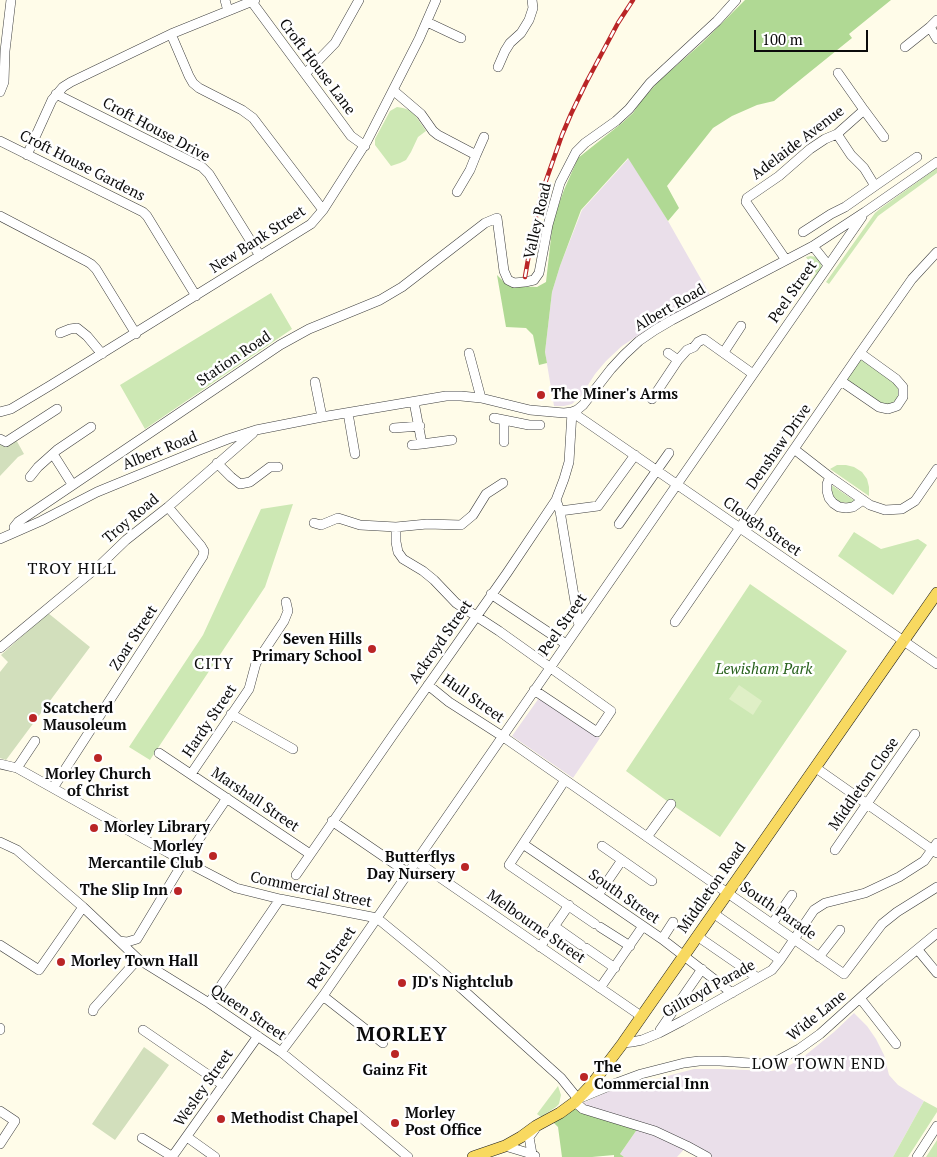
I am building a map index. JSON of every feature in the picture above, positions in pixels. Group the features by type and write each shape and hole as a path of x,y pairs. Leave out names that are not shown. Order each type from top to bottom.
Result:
{"main road":[{"name":"Middleton Road","path":"473,1157 505,1146 560,1113 592,1084 623,1043 937,593"}],"street":[{"path":"0,92 4,82 3,51 10,0"},
{"path":"225,0 228,11"},
{"path":"305,74 336,43 359,0"},
{"name":"New Bank Street","path":"0,412 11,409 136,334 311,224 323,210 365,146 394,91 436,0"},
{"path":"498,67 508,47 529,20 533,8 532,0"},
{"name":"Valley Road","path":"497,218 504,271 508,280 514,283 534,280 540,273 548,225 560,183 576,152 584,143 616,121 629,109 650,83 717,21 736,0"},
{"path":"27,154 52,100 56,94 71,82 170,34 253,1"},
{"name":"Croft House Lane","path":"253,1 351,136 365,146"},
{"path":"905,47 937,20"},
{"path":"426,22 461,38"},
{"path":"930,27 937,39"},
{"path":"170,34 193,83 253,118 323,210"},
{"name":"Adelaide Avenue","path":"786,260 746,202 747,198 779,176 810,149 837,134 864,110 838,73"},
{"path":"394,91 420,114 438,135 476,155"},
{"name":"Croft House Drive","path":"56,94 202,167 209,174 260,256"},
{"path":"864,110 884,137"},
{"path":"837,134 851,155 864,168 875,186"},
{"path":"457,192 470,170 484,136"},
{"name":"Croft House Gardens","path":"0,141 143,212 196,296"},
{"path":"804,232 845,207 917,157"},
{"name":"Albert Road","path":"15,532 41,521 97,492 197,450 256,430 446,396 481,398 530,410 564,413 577,410 624,355 655,330 814,246 937,162"},
{"name":"Peel Street","path":"281,1052 323,996 865,212"},
{"path":"0,216 91,264 96,269 136,334"},
{"name":"Station Road","path":"0,539 15,532 15,524 72,484 280,345 309,329 380,300 402,287 485,222 497,218"},
{"path":"814,246 828,265"},
{"name":"Denshaw Drive","path":"681,620 740,528 860,353 912,279 937,252"},
{"path":"724,352 742,326"},
{"path":"60,333 77,328 87,336 102,354"},
{"path":"652,399 678,360 687,350 704,339 753,374"},
{"path":"668,353 678,360"},
{"path":"841,381 880,407 888,409 897,406 903,397 903,387 896,378 860,353"},
{"path":"470,354 481,398"},
{"path":"315,382 322,417"},
{"path":"414,402 422,444"},
{"path":"0,439 6,442 57,409"},
{"path":"529,425 530,410"},
{"name":"Clough Street","path":"572,412 937,664"},
{"name":"Ackroyd Street","path":"296,875 556,500 568,462 572,412"},
{"path":"348,413 354,454"},
{"path":"494,418 529,425 540,425"},
{"path":"504,420 504,442"},
{"path":"394,428 420,426"},
{"path":"30,477 53,454 91,427"},
{"name":"Troy Road","path":"0,648 126,540 168,507 256,430"},
{"path":"412,445 452,440"},
{"path":"794,449 870,505 885,510 902,509 915,501 937,469"},
{"path":"619,524 668,453"},
{"path":"53,454 72,484"},
{"path":"560,511 598,506 634,455"},
{"path":"217,463 240,484 250,482 270,467 278,467"},
{"path":"830,477 827,491 833,503 839,507 846,508 853,507 863,500"},
{"path":"314,523 321,525 338,518 360,525 396,527 427,524 462,525 473,514 486,494 503,483"},
{"path":"556,500 560,511 579,626"},
{"name":"Zoar Street","path":"53,788 203,556 204,551 201,546 168,507"},
{"path":"396,527 398,552 403,559 434,580 456,603 611,711 596,732 534,690"},
{"path":"491,594 566,644"},
{"name":"Hardy Street","path":"191,774 249,689 256,663 284,621 288,611 286,602"},
{"name":"Hull Street","path":"428,685 449,702 502,736"},
{"path":"231,714 293,750"},
{"name":"Middleton Close","path":"835,850 915,734"},
{"name":"South Parade","path":"502,736 844,974 882,924 897,912 937,887"},
{"path":"17,768 35,742"},
{"name":"Marshall Street","path":"159,753 310,854"},
{"name":"Commercial Street","path":"0,764 17,768 236,888 280,899 377,918 434,964 561,1078 576,1100"},
{"path":"816,768 867,805 935,849"},
{"path":"565,780 509,865 630,946"},
{"path":"120,940 127,942 137,939 184,861 227,798"},
{"path":"647,838 670,804"},
{"path":"332,822 408,873"},
{"name":"Queen Street","path":"0,842 17,850 120,940 138,959 209,1003 281,1052 408,1157"},
{"name":"South Street","path":"523,844 662,939 732,993"},
{"path":"602,846 652,881"},
{"name":"Gillroyd Parade","path":"623,1043 642,1040 659,1033 772,970 814,910 825,903 865,893 899,878 924,861 935,849"},
{"path":"598,895 622,860"},
{"name":"Melbourne Street","path":"416,861 641,1016"},
{"path":"772,924 792,895"},
{"path":"209,1003 280,899"},
{"path":"540,947 569,905"},
{"path":"0,945 39,970 82,907"},
{"path":"713,913 780,960"},
{"path":"662,939 673,922"},
{"path":"554,926 615,968"},
{"path":"600,988 643,926"},
{"path":"820,957 840,930"},
{"name":"Wide Lane","path":"576,1100 641,1074 684,1063 720,1061 764,1064 778,1061 799,1050 820,1034 880,980 937,933"},
{"path":"697,936 758,978"},
{"path":"918,950 937,973"},
{"path":"94,1011 94,1008 138,959"},
{"path":"659,1033 702,969"},
{"path":"323,996 383,1043"},
{"path":"860,998 896,1044"},
{"path":"144,1030 223,1084"},
{"name":"Wesley Street","path":"172,1157 258,1036"},
{"path":"576,1100 583,1109 655,1131 707,1157"},
{"path":"0,1111 15,1121 0,1144"},
{"path":"534,1156 529,1137 542,1124"},
{"path":"917,1157 937,1126"},
{"path":"187,1137 215,1157"},
{"path":"142,1138 172,1157"},
{"path":"505,1146 534,1156"}],"shaded area":[{"path":"629,158 668,221 710,295 651,327 622,346 606,361 581,396 572,404 554,406 545,352 552,292 582,210"},
{"path":"539,698 571,721 600,738 573,778 512,736"},
{"path":"854,1013 867,1026 876,1039 884,1055 889,1075 898,1085 924,1101 893,1157 707,1157 687,1146 677,1157 624,1157 620,1154 638,1128 572,1108 607,1092 694,1069 771,1071 783,1069 802,1058"}],"green space":[{"path":"745,0 891,0 849,34 852,38 774,101 757,105 732,116 713,128 667,186 679,208 668,221 628,158 581,210 552,292 545,352 547,363 539,365 533,335 526,328 506,327 497,275 505,283 513,286 537,287 546,282 553,220 578,158 633,113 659,81 702,43"},
{"path":"397,107 409,110 415,115 426,131 418,137 406,160 391,166 375,145 375,139 390,111"},
{"path":"937,168 937,173 878,216 829,284 826,282 875,213"},
{"path":"806,257 817,257 821,262 822,269 806,294 803,293 816,273"},
{"path":"271,293 292,329 145,429 120,385"},
{"path":"860,353 896,379 903,397 888,409 841,381"},
{"path":"14,436 24,454 18,457 0,476 0,440"},
{"path":"837,465 854,467 862,472 867,479 869,496 830,469"},
{"path":"830,484 855,501 850,503 840,502 832,495"},
{"path":"293,504 265,587 150,760 129,747 203,635 261,509"},
{"path":"854,532 881,549 918,539 927,545 893,595 838,556"},
{"name":"Lewisham Park","path":"750,584 847,651 720,837 626,771"},
{"path":"48,613 90,647 6,760 0,758 0,672 8,662 1,655"},
{"path":"739,685 762,701 753,715 729,699"},
{"path":"144,1047 169,1065 115,1140 92,1124"},
{"path":"558,1086 561,1095 559,1104 541,1117 537,1114"},
{"path":"924,1101 937,1108 937,1112 908,1157 893,1157"},
{"path":"572,1108 638,1128 620,1154 624,1157 614,1157 614,1155 562,1157 558,1127 553,1122"},
{"path":"937,1140 937,1157 926,1157"}],"railway":[{"path":"525,277 542,192 562,135 586,83 618,23 633,0"}],"place":[{"name":"The Miner's Arms","path":"541,395"},
{"name":"Seven Hills Primary School","path":"372,649"},
{"name":"Scatcherd Mausoleum","path":"33,718"},
{"name":"Morley Church of Christ","path":"98,758"},
{"name":"Morley Library","path":"94,828"},
{"name":"Morley Mercantile Club","path":"213,856"},
{"name":"Butterflys Day Nursery","path":"465,867"},
{"name":"The Slip Inn","path":"178,891"},
{"name":"Morley Town Hall","path":"61,962"},
{"name":"JD's Nightclub","path":"402,983"},
{"name":"Gainz Fit","path":"395,1054"},
{"name":"The Commercial Inn","path":"584,1077"},
{"name":"Methodist Chapel","path":"221,1119"},
{"name":"Morley Post Office","path":"395,1123"}],"district":[{"name":"TROY HILL","path":"72,569"},
{"name":"CITY","path":"214,664"},
{"name":"MORLEY","path":"402,1035"},
{"name":"LOW TOWN END","path":"819,1064"}]}
